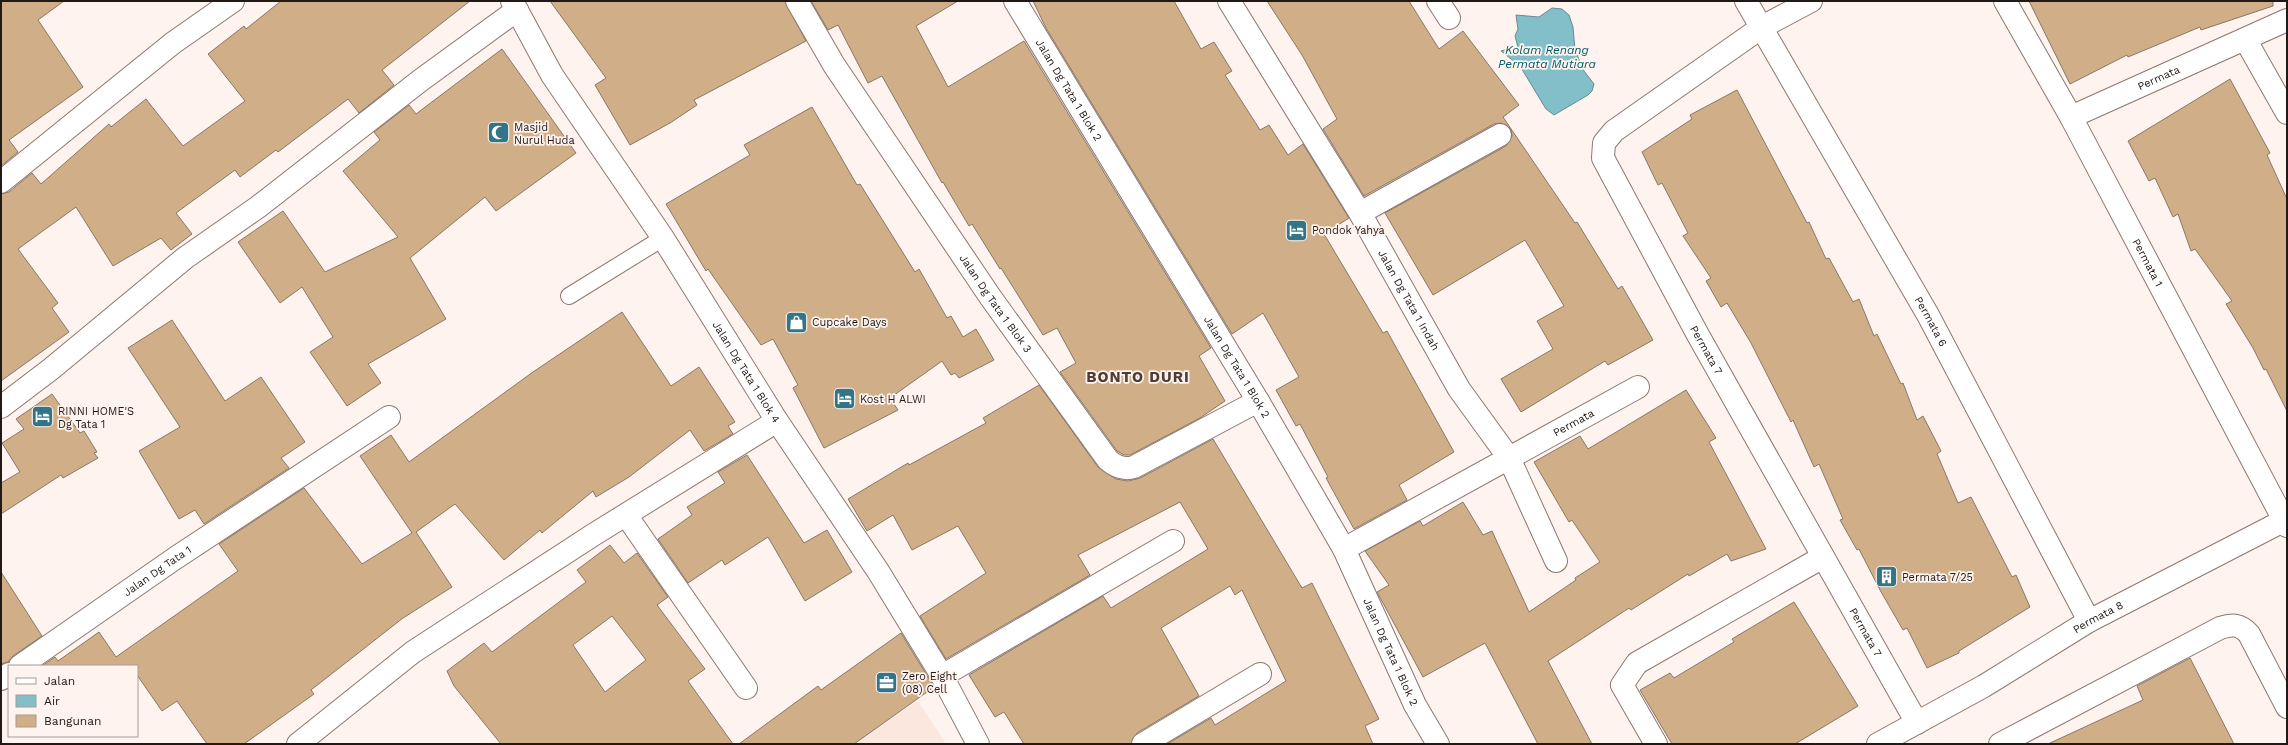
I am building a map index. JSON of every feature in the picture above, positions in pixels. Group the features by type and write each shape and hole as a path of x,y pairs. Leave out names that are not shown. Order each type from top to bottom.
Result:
{"street":[{"path":"1,182 173,43 233,1"},
{"name":"Jalan Dg Tata 1 Blok 3","path":"797,1 834,65 991,298 1108,460 1127,469 1134,467 1258,401"},
{"name":"Jalan Dg Tata 1 Blok 2","path":"1015,1 1258,401 1344,549 1415,705 1438,744"},
{"name":"Jalan Dg Tata 1 Indah","path":"1229,1 1360,213 1459,389 1509,458 1556,560"},
{"path":"1746,1 1762,27 1811,1"},
{"name":"Permata 1","path":"2005,1 2071,117 2286,522"},
{"path":"1,407 51,369 185,258 258,206 421,80 514,5"},
{"name":"Jalan Dg Tata 1 Blok 4","path":"514,5 552,75 663,238 777,421 878,571 942,676 978,744"},
{"name":"Permata","path":"2071,117 2287,20"},
{"name":"Permata 7","path":"1762,27 1614,131 1604,143 1603,158 1698,335 1917,723"},
{"name":"Permata 6","path":"1762,27 1928,315 2089,621"},
{"path":"2246,39 2287,113"},
{"path":"1360,213 1500,135"},
{"name":"Permata","path":"1344,549 1638,386"},
{"name":"Jalan Dg Tata 1","path":"21,665 174,559 388,417"},
{"path":"298,744 413,652 626,514 777,421"},
{"path":"626,514 746,688"},
{"name":"Permata 8","path":"1878,744 1984,686 2089,621 2286,522"},
{"path":"942,676 1173,541"},
{"path":"1656,744 1622,685 1637,663 1823,557"},
{"path":"2000,744 2220,628 2231,625 2243,627 2249,634 2287,707"},
{"path":"1143,744 1260,674"}],"lane":[{"path":"569,296 663,238"}],"shaded area":[{"path":"918,701 946,744 861,744 858,739"}],"water":[{"name":"Kolam Renang Permata Mutiara","path":"1552,8 1562,9 1569,15 1573,27 1575,50 1584,71 1594,84 1592,91 1588,95 1554,115 1546,109 1520,66 1501,51 1511,48 1519,51 1515,36 1518,29 1516,15 1539,17"}],"building":[{"path":"1,1 64,1 38,20 83,87 9,140 18,152 1,166"},
{"path":"281,1 470,1 382,70 394,85 359,113 348,99 278,152 276,150 240,177 235,170 176,213 192,234 171,250 161,238 113,266 76,207 18,249 58,303 52,308 69,332 1,381 1,194 9,192 32,173 41,184 109,124 111,127 146,99 183,146 245,101 208,54 244,26 246,29"},
{"path":"550,1 785,1 806,41 694,100 697,105 670,123 630,145 595,85 606,78"},
{"path":"811,1 958,1 916,26 948,87 1024,41 1211,348 1199,356 1225,401 1200,418 1130,455 1124,455 1117,451 1060,372 1076,363 1057,328 1043,335 972,224 969,226 943,182 942,183 882,76 868,83 838,25 828,30"},
{"path":"1033,1 1174,1 1201,49 1214,42 1232,71 1225,75 1260,130 1269,125 1288,155 1303,144 1349,218 1324,234 1383,333 1387,331 1454,452 1399,485 1407,500 1354,529 1326,478 1328,477 1300,424 1296,426 1276,390 1299,377 1263,313 1232,334 1046,28"},
{"path":"1267,1 1409,1 1439,49 1463,31 1519,105 1503,117 1575,223 1577,222 1618,289 1622,286 1653,340 1608,365 1605,361 1521,412 1501,379 1553,349 1537,321 1564,306 1525,240 1433,295 1385,213 1506,146 1512,136 1511,129 1501,123 1494,124 1364,196 1323,129 1337,119 1302,55"},
{"path":"2029,1 2273,1 2273,6 2201,30 2200,27 2128,57 2127,55 2070,84"},
{"path":"502,49 576,153 496,211 485,197 410,258 446,319 368,364 381,383 347,406 310,352 333,337 302,287 280,303 238,242 283,211 325,272 398,237 343,171 380,140 374,132 409,105 416,114"},
{"path":"2230,79 2270,153 2267,155 2287,199 2287,411 2266,369 2264,370 2253,348 2226,304 2232,301 2195,249 2191,251 2178,214 2173,217 2155,178 2149,181 2128,141"},
{"path":"1737,90 1807,223 1809,222 1826,259 1829,258 1853,302 1859,299 1874,336 1877,334 1901,384 1903,383 1917,420 1923,416 1941,451 1937,454 1958,503 1971,497 2012,577 2016,575 2030,607 1959,651 1959,653 1927,668 1907,628 1903,630 1859,549 1857,550 1840,520 1843,519 1819,464 1814,467 1793,420 1791,422 1751,343 1727,303 1721,307 1706,281 1711,278 1683,236 1688,233 1662,183 1658,185 1642,152 1692,119 1690,115"},
{"path":"812,107 857,185 860,184 915,272 919,269 947,318 951,316 963,337 976,329 994,360 959,378 955,373 951,375 942,361 890,398 898,410 824,448 793,388 798,385 773,339 761,345 708,269 706,271 666,204 750,155 744,145"},
{"path":"622,312 671,386 699,367 735,422 728,426 733,434 704,451 690,430 629,477 596,497 593,491 542,533 540,530 504,560 455,504 416,532 452,587 403,618 311,690 314,694 244,744 207,744 177,701 162,711 138,676 138,665 43,665 55,657 58,661 99,632 116,657 238,571 219,544 304,488 362,564 412,533 360,456 391,435 409,462 533,372"},
{"path":"172,320 225,401 261,377 305,442 281,458 289,468 204,524 195,510 179,519 139,451 180,427 128,348"},
{"path":"1039,385 1098,467 1116,479 1128,481 1140,478 1213,439 1302,588 1312,583 1379,719 1365,726 1373,744 1167,744 1211,718 1215,725 1286,681 1242,590 1235,595 1230,586 1161,628 1199,696 1137,733 1131,744 1024,744 1004,712 995,717 969,675 1103,596 1111,608 1208,549 1180,502 1078,555 1090,575 946,659 920,616 986,573 958,526 912,550 893,515 867,531 848,499 908,463 909,465 986,423 983,418"},
{"path":"1686,390 1716,438 1709,442 1766,549 1731,561 1727,554 1689,576 1688,574 1631,610 1629,608 1548,661 1592,744 1538,744 1485,643 1423,677 1377,592 1389,585 1365,551 1420,521 1423,526 1463,502 1483,535 1492,531 1529,612 1576,580 1575,578 1600,562 1572,520 1569,522 1534,462 1580,436 1588,449"},
{"path":"52,394 80,433 84,431 97,452 94,453 98,458 63,478 61,475 1,514 1,483 20,472 2,443 24,429 16,419"},
{"path":"747,455 804,543 827,530 852,572 805,601 768,537 725,565 722,560 688,583 658,539 692,515 687,507 725,483 718,472"},
{"path":"610,545 624,563 637,553 668,597 657,605 705,669 688,681 733,744 501,744 454,686 447,671 484,643 492,652 586,582 577,570","holes":["612,616 646,660 605,692 573,645"]},
{"path":"1,572 42,636 13,656 8,662 1,664"},
{"path":"1794,602 1858,706 1795,744 1672,744 1640,690 1670,673 1674,678 1734,642 1732,639"},
{"path":"901,633 934,687 854,744 739,744 818,686 821,690"},
{"path":"2190,658 2234,744 2048,744 2143,700 2137,686"}],"place":[{"name":"Masjid Nurul Huda","path":"498,133"},
{"name":"Pondok Yahya","path":"1296,230"},
{"name":"Cupcake Days","path":"796,322"},
{"name":"Kost H ALWI","path":"845,399"},
{"name":"RINNI HOME'S Dg Tata 1","path":"43,417"},
{"name":"Permata 7/25","path":"1887,577"},
{"name":"Zero Eight (08) Cell","path":"887,682"}],"district":[{"name":"BONTO DURI","path":"1138,377"}]}
